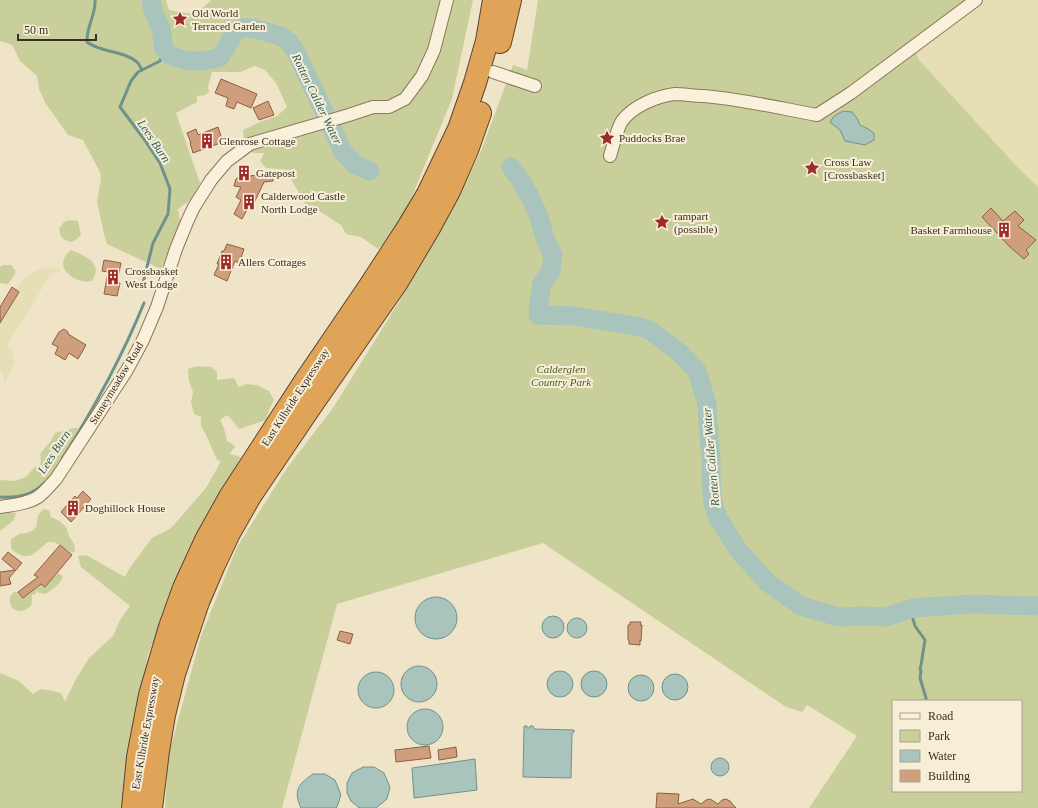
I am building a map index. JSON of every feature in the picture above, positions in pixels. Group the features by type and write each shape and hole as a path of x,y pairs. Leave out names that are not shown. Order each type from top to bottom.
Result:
{"highway":[{"name":"East Kilbride Expressway","path":"133,808 138,757 150,695 170,627 184,588 206,540 230,497 306,380 370,286 428,194 460,129 487,41 494,0"},
{"name":"East Kilbride Expressway","path":"151,808 164,715 174,674 198,602 213,567 229,533 250,496 397,282 449,191 467,150 493,72 510,0"}],"street":[{"name":"Stoneymeadow Road","path":"0,507 22,503 37,498 56,479 64,467 130,364 143,340 157,307 176,249 194,207 211,180 227,161 250,144 373,107 389,106 405,99 422,76 434,50 447,0"},
{"path":"610,156 622,122 644,103 658,97 676,94 714,97 817,115 851,93 976,0"},
{"path":"493,72 535,86"}],"shaded area":[{"path":"984,0 1038,0 1038,380 915,50"},
{"path":"49,267 60,269 61,271 51,274 7,345 12,351 15,362 5,383 3,380 4,376 0,370 0,307 12,287 15,289 23,280 36,271"}],"green space":[{"path":"0,0 166,0 169,10 192,13 196,12 211,0 473,0 452,99 412,196 393,235 378,249 361,237 346,234 341,225 305,204 289,175 289,170 266,168 260,161 264,153 253,153 244,142 243,130 277,116 287,107 276,83 265,70 255,66 240,72 212,72 208,87 209,92 205,95 197,96 197,102 176,113 200,183 193,198 178,209 181,226 161,269 107,244 97,201 101,180 100,172 83,140 68,135 46,104 39,89 37,76 20,61 12,45 0,41"},
{"name":"Calderglen Country Park","path":"538,0 984,0 915,51 919,60 1020,170 1038,187 1038,808 809,808 857,736 807,705 802,712 786,707 543,543 337,604 282,808 165,808 168,757 201,636 237,547 287,468 333,408 400,300 446,220 481,151 513,65 527,70"},
{"path":"69,220 78,221 81,235 76,240 71,242 61,237 59,229 64,222"},
{"path":"71,250 87,258 94,265 96,269 92,281 80,280 70,275 66,271 63,266 63,261 66,254"},
{"path":"3,265 11,265 15,270 15,274 8,284 0,283 0,267"},
{"path":"197,366 211,367 217,372 217,380 234,378 239,387 246,384 257,385 269,391 274,400 266,420 239,429 227,415 220,420 224,428 227,441 235,446 230,454 241,457 188,550 148,655 125,776 122,808 0,808 0,673 19,681 33,694 41,689 53,691 61,693 65,701 89,658 113,636 120,620 130,606 81,567 78,556 86,555 125,577 129,569 152,538 171,528 206,488 221,461 217,460 201,426 201,417 194,414 191,402 193,392 189,381 188,369"},
{"path":"78,428 60,466 52,478 32,494 0,502 0,480 15,481 26,477 40,464 40,454 55,433"},
{"path":"43,509 49,510 51,517 66,527 74,544 75,551 72,553 54,542 48,542 29,556 21,555 11,549 11,539 19,534 32,531 36,527 38,516"},
{"path":"9,512 16,513 14,520 0,531 0,514"},
{"path":"58,573 63,576 60,582 46,594 39,593 37,590 36,594 32,595 31,606 26,610 18,611 12,608 10,599 14,592 18,592 23,598 38,587 36,584 40,583 45,587"}],"water":[{"path":"843,111 852,112 860,125 874,133 874,140 865,145 845,141 840,130 830,122 834,116"},
{"path":"432,597 440,597 448,600 454,606 457,618 454,630 448,636 440,639 432,639 424,636 418,630 415,622 415,614 418,606 424,600"},
{"path":"553,616 561,619 564,627 561,635 553,638 545,635 542,627 545,619"},
{"path":"577,618 584,621 587,628 584,635 577,638 570,635 567,628 570,621"},
{"path":"423,666 432,671 436,677 436,691 432,697 423,702 415,702 406,697 402,691 401,680 406,671 412,667"},
{"path":"560,671 569,675 573,684 569,693 560,697 551,693 547,684 551,675"},
{"path":"594,671 603,675 607,684 603,693 594,697 585,693 581,684 585,675"},
{"path":"380,672 389,677 393,683 393,697 389,703 380,708 372,708 363,703 359,697 358,686 363,677 369,673"},
{"path":"675,674 684,678 688,687 684,696 675,700 666,696 662,687 666,678"},
{"path":"641,675 650,679 654,688 650,697 641,701 632,697 628,688 632,679"},
{"path":"429,709 438,714 442,720 442,734 438,740 429,745 421,745 412,740 408,734 407,723 412,714 418,710"},
{"path":"524,726 530,728 530,726 533,726 534,729 574,730 572,733 571,778 523,777"},
{"path":"720,758 726,761 729,767 726,773 720,776 714,773 711,767 714,761"},
{"path":"475,759 477,790 414,798 412,768"},
{"path":"363,767 374,767 384,773 390,787 387,799 376,808 358,807 351,801 347,793 347,783 352,773"},
{"path":"313,774 325,774 335,780 341,795 336,808 301,808 297,797 298,788"}],"building":[{"path":"221,79 257,94 251,108 237,102 234,109 226,106 228,98 215,93"},
{"path":"268,101 274,115 259,120 253,108"},
{"name":"Glenrose Cottage","path":"218,127 223,142 193,153 187,133 196,129 198,135"},
{"path":"244,171 249,176 273,173 273,181 264,182 253,205 250,204 242,219 234,214 241,200 236,197 241,187 234,186 236,179"},
{"path":"991,208 1003,221 1015,211 1024,220 1018,226 1036,240 1026,250 1029,254 1024,259 1010,247 982,217"},
{"name":"Allers Cottages","path":"227,244 244,249 239,263 235,261 227,281 214,275 219,264 217,264 222,251 224,251"},
{"name":"Crossbasket West Lodge","path":"104,260 121,263 117,282 120,283 117,296 104,294 108,272 102,271"},
{"path":"12,287 19,292 0,323 0,307"},
{"path":"64,329 68,332 68,334 86,345 78,359 69,353 65,360 55,354 58,347 52,344 59,332"},
{"name":"Doghillock House","path":"83,491 91,499 71,522 61,512 75,496 77,498"},
{"path":"60,545 72,555 45,587 41,584 23,598 18,592 38,577 34,575"},
{"path":"8,552 22,563 9,578 11,584 0,586 0,572 15,570 2,559"},
{"path":"630,622 641,622 640,645 629,644 628,625 630,625"},
{"path":"340,631 353,634 350,644 337,640"},
{"path":"429,746 431,758 396,762 395,750"},
{"path":"456,747 457,757 439,760 438,750"},
{"path":"657,793 679,794 678,804 693,799 701,804 710,799 718,804 722,800 726,799 736,808 656,808"}],"waterway":[{"path":"95,0 95,8 87,42 93,46 131,58 138,63 142,70"},
{"name":"Rotten Calder Water","path":"151,0 153,11 161,28 164,49 171,56 188,61 201,61 219,58 233,35 238,30 244,28 252,28 281,36 290,43 296,52 342,150 354,164 370,171"},
{"name":"Lees Burn","path":"143,283 153,243 168,214 170,189 160,163 120,107 131,81 138,72 160,61 164,49"},
{"name":"Rotten Calder Water","path":"511,167 529,195 538,214 546,241 553,255 551,271 542,283 538,315 574,316 641,327 651,331 680,353 697,371 707,404 713,503 718,518 739,551 767,582 801,606 839,617 886,617 913,608 973,604 1038,606"},
{"name":"Lees Burn","path":"62,459 85,422 106,383 144,303"},
{"name":"Lees Burn","path":"0,497 24,495 34,491 44,483"},
{"path":"910,609 915,626 925,640 920,678 926,700"}],"place":[{"name":"Old World Terraced Garden","path":"180,19"},
{"name":"Puddocks Brae","path":"607,138"},
{"name":"Glenrose Cottage","path":"207,141"},
{"name":"Cross Law [Crossbasket]","path":"812,168"},
{"name":"Gatepost","path":"244,173"},
{"name":"Calderwood Castle North Lodge","path":"249,202"},
{"name":"rampart (possible)","path":"662,222"},
{"name":"Basket Farmhouse","path":"1004,230"},
{"name":"Allers Cottages","path":"226,262"},
{"name":"Crossbasket West Lodge","path":"113,277"},
{"name":"Doghillock House","path":"73,508"}]}
